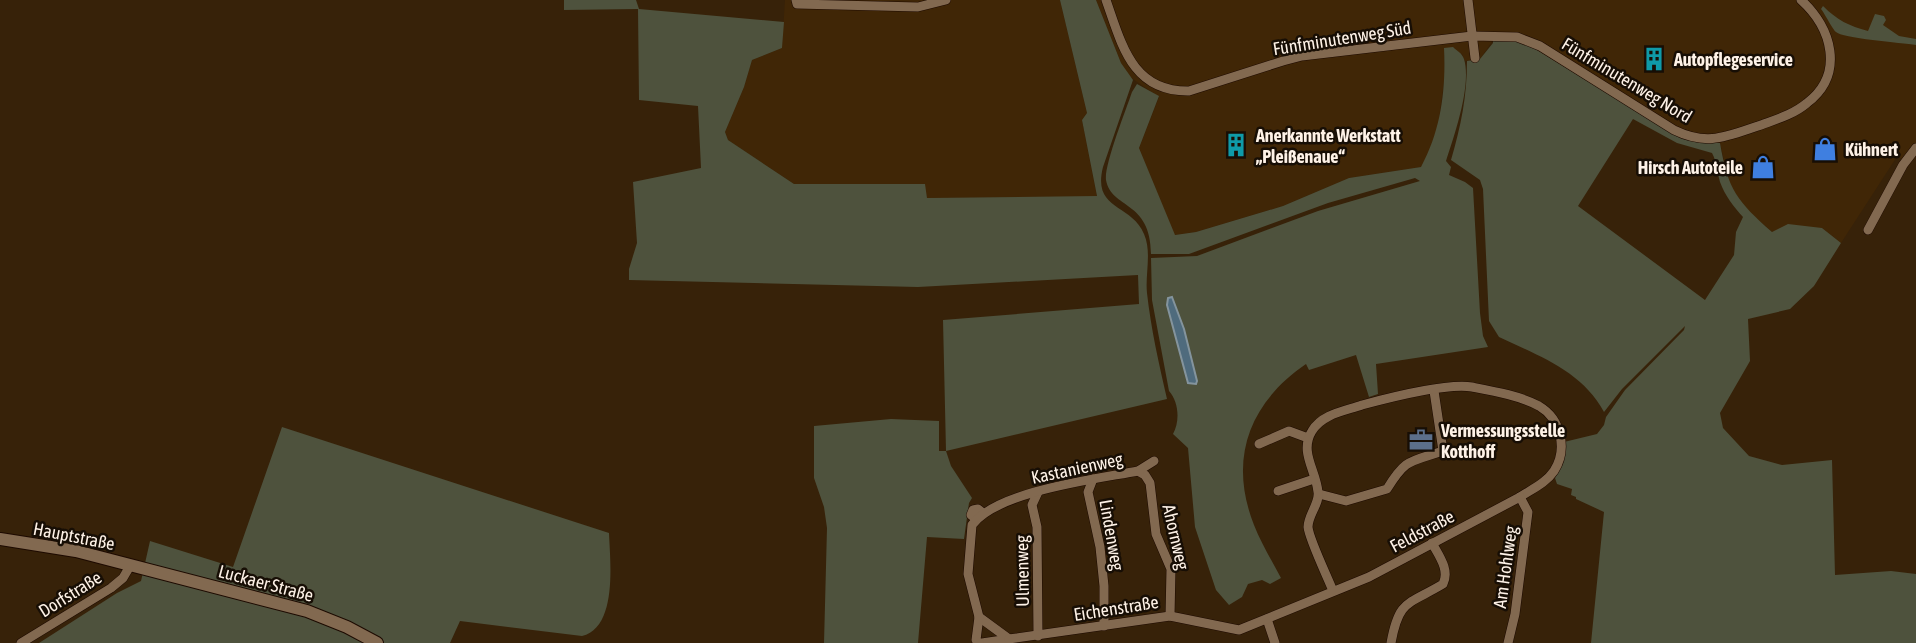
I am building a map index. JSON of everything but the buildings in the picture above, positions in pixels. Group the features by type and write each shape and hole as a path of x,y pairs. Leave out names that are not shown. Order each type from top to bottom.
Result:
{"street":[{"path":"796,0 797,4 852,3 918,8 946,0"},
{"name":"Fünfminutenweg Süd","path":"1106,0 1130,61 1143,78 1158,87 1176,92 1189,92 1275,63 1302,57 1472,36"},
{"path":"1468,0 1475,58"},
{"name":"Fünfminutenweg Nord","path":"1472,36 1505,35 1529,41 1674,130 1698,140 1712,140 1798,110 1810,102 1820,90 1828,69 1830,44 1821,21 1801,0"},
{"path":"1868,230 1903,165 1916,148"},
{"name":"Feldstraße","path":"1267,619 1369,577 1520,497 1545,482 1554,471 1561,439 1558,425 1529,402 1471,387 1434,391"},
{"path":"1319,494 1346,501 1387,489 1405,463 1443,451 1434,391 1386,398 1329,415 1319,421 1308,438 1307,453 1319,494 1308,528 1333,592"},
{"path":"1259,444 1289,431 1308,438"},
{"name":"Kastanienweg","path":"979,617 968,574 972,525 982,514 1021,496 1138,471 1154,461 1150,483"},
{"name":"Ahornweg","path":"1138,471 1145,475 1150,483 1156,534 1171,569 1170,616"},
{"name":"Lindenweg","path":"1093,479 1088,492 1100,547 1104,626"},
{"path":"1278,491 1314,479"},
{"name":"Lindenweg","path":"1077,483 1088,492"},
{"path":"1021,496 1032,505 1038,492"},
{"name":"Am Hohlweg","path":"1508,643 1515,614 1528,512 1520,497"},
{"name":"Ulmenweg","path":"1032,505 1037,527 1038,636"},
{"name":"Hauptstraße","path":"0,539 76,551 136,567"},
{"path":"1391,643 1402,607 1443,584 1446,579 1446,572 1432,543"},
{"name":"Dorfstraße","path":"21,643 111,588 136,567"},
{"name":"Luckaer Straße","path":"136,567 307,611 377,643"},
{"name":"Eichenstraße","path":"981,643 1170,616 1239,630 1267,619"},
{"path":"981,643 976,640 979,617 1009,639"},
{"path":"1267,619 1275,643"}],"shaded area":[{"path":"785,0 1060,0 1087,113 1082,120 1097,197 927,198 924,184 794,184 728,140 725,132 752,60 782,48"},
{"path":"1096,0 1916,0 1916,157 1908,167 1898,155 1841,243 1822,228 1772,232 1747,210 1730,186 1720,143 1695,142 1680,138 1611,94 1493,40 1480,59 1465,61 1462,54 1444,48 1445,74 1438,126 1430,151 1421,167 1349,178 1283,206 1196,232 1174,235 1139,148 1159,97 1130,77 1121,63"}],"green space":[{"path":"564,0 636,0 639,9 784,22 782,48 752,60 725,132 728,140 794,184 925,184 927,198 1097,196 1082,120 1087,113 1060,0 1096,0 1121,63 1133,80 1103,167 1101,181 1103,192 1108,199 1131,217 1144,234 1148,256 1149,306 1167,399 946,451 943,320 1139,304 1138,275 918,287 629,280 629,269 637,243 633,182 701,168 698,106 639,100 638,9 564,10"},
{"path":"1823,6 1844,22 1868,31 1875,14 1884,16 1886,20 1883,25 1899,36 1916,39 1916,45 1840,34 1835,31 1821,9"},
{"path":"1493,39 1515,41 1532,47 1680,138 1695,142 1720,143 1736,194 1750,212 1772,232 1788,224 1822,228 1841,243 1814,286 1790,309 1748,319 1750,361 1720,413 1723,428 1749,456 1782,465 1832,460 1835,575 1891,571 1916,574 1916,643 1591,643 1604,512 1576,499 1571,495 1572,489 1557,484 1555,478 1563,464 1564,442 1597,434 1625,390 1685,326 1622,389 1604,412 1595,398 1572,375 1544,358 1499,337 1489,321 1483,189 1480,180 1451,160 1463,111 1467,61 1480,59 1493,43","holes":["1633,119 1677,143 1712,153 1722,187 1743,217 1736,232 1734,255 1705,300 1578,206"]},
{"path":"1453,47 1464,59 1466,82 1446,161 1451,167 1449,175 1473,188 1480,313 1483,336 1488,347 1376,364 1378,394 1369,397 1356,355 1309,370 1306,364 1286,379 1270,396 1249,434 1243,477 1246,501 1254,525 1281,578 1270,584 1262,580 1248,584 1242,597 1229,605 1216,590 1195,527 1188,448 1173,434 1177,424 1177,412 1169,391 1152,300 1151,258 1197,256 1318,211 1420,181 1415,178 1328,203 1189,254 1151,254 1145,224 1115,196 1106,180 1112,150 1132,92 1137,84 1159,96 1139,148 1175,235 1196,232 1283,206 1349,178 1421,167 1433,139 1441,109 1444,48"},
{"path":"891,419 939,421 939,451 946,451 951,466 972,498 964,539 927,537 918,643 824,643 827,528 824,507 814,478 814,426"},
{"path":"282,427 609,533 609,592 602,620 594,630 582,636 460,621 450,643 39,643 117,593 141,581 150,541 233,567"}],"water":[{"path":"1172,297 1184,329 1196,384 1188,383 1167,305 1168,298"}],"place":[{"name":"Autopflegeservice","path":"1654,59"},
{"name":"Anerkannte Werkstatt „Pleißenaue“","path":"1236,145"},
{"name":"Kühnert","path":"1825,149"},
{"name":"Hirsch Autoteile","path":"1763,167"},
{"name":"Vermessungsstelle Kotthoff","path":"1421,440"}]}
